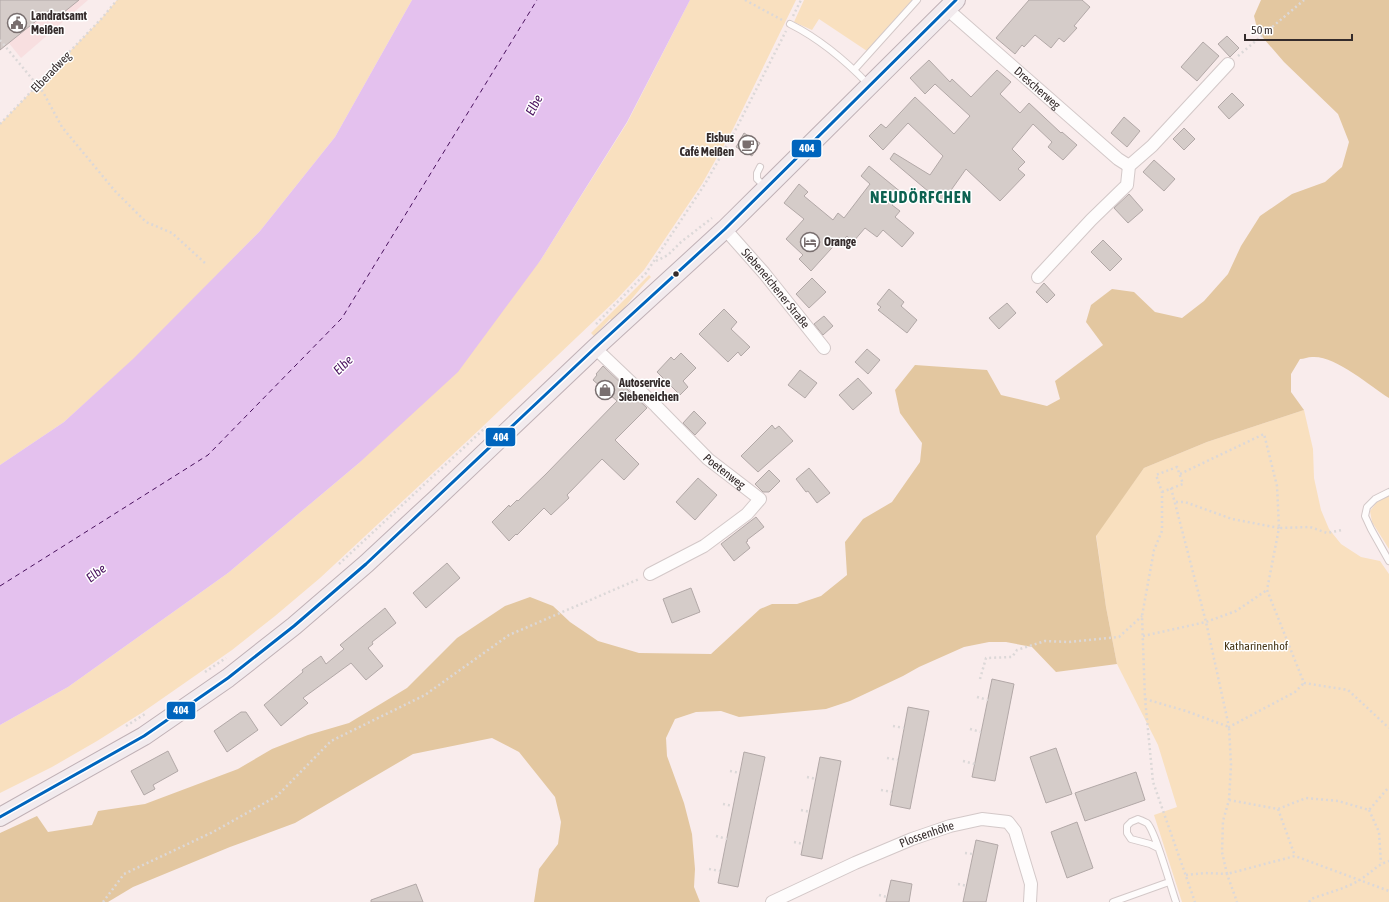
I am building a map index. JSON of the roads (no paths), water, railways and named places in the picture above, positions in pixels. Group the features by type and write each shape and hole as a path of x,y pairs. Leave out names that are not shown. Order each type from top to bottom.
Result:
{"main road":[{"path":"0,817 144,736 228,678 294,626 366,564 420,514 595,348 721,221 767,189 952,4"}],"street":[{"name":"Drescherweg","path":"952,4 1118,159 1129,166"},
{"path":"1038,277 1091,220 1127,185 1129,166 1152,146 1228,64"},
{"name":"Siebeneichener Straße","path":"721,221 824,348"},
{"name":"Poetenweg","path":"595,348 656,406 708,459 760,499 748,514 704,546 650,574"},
{"name":"Plossenhöhe","path":"772,902 855,863 912,839 950,826 982,819 1008,822 1015,831 1031,884 1030,902"}],"lane":[{"path":"854,70 917,0"},
{"path":"790,24 810,34 854,70 870,86"},
{"path":"760,166 757,179 767,189"},
{"path":"1389,492 1375,499 1367,507 1365,516 1370,529 1389,561"},
{"path":"1158,848 1150,844 1131,839 1127,833 1127,826 1131,822 1138,819 1147,823 1153,834 1158,848 1176,902"},
{"path":"1113,902 1169,882"}],"water":[{"name":"Elbe","path":"412,0 690,0 627,122 540,261 458,372 359,463 228,573 68,687 0,725 0,465 64,422 134,358 260,231 335,137"}],"place":[{"name":"Landratsamt Meißen","path":"17,23"},
{"name":"Eisbus Café Meißen","path":"748,145"},
{"name":"Orange","path":"810,242"},
{"name":"Autoservice Siebeneichen","path":"605,390"}],"district":[{"name":"NEUDÖRFCHEN","path":"921,197"}],"park label":[{"name":"Katharinenhof","path":"1256,646"}]}
